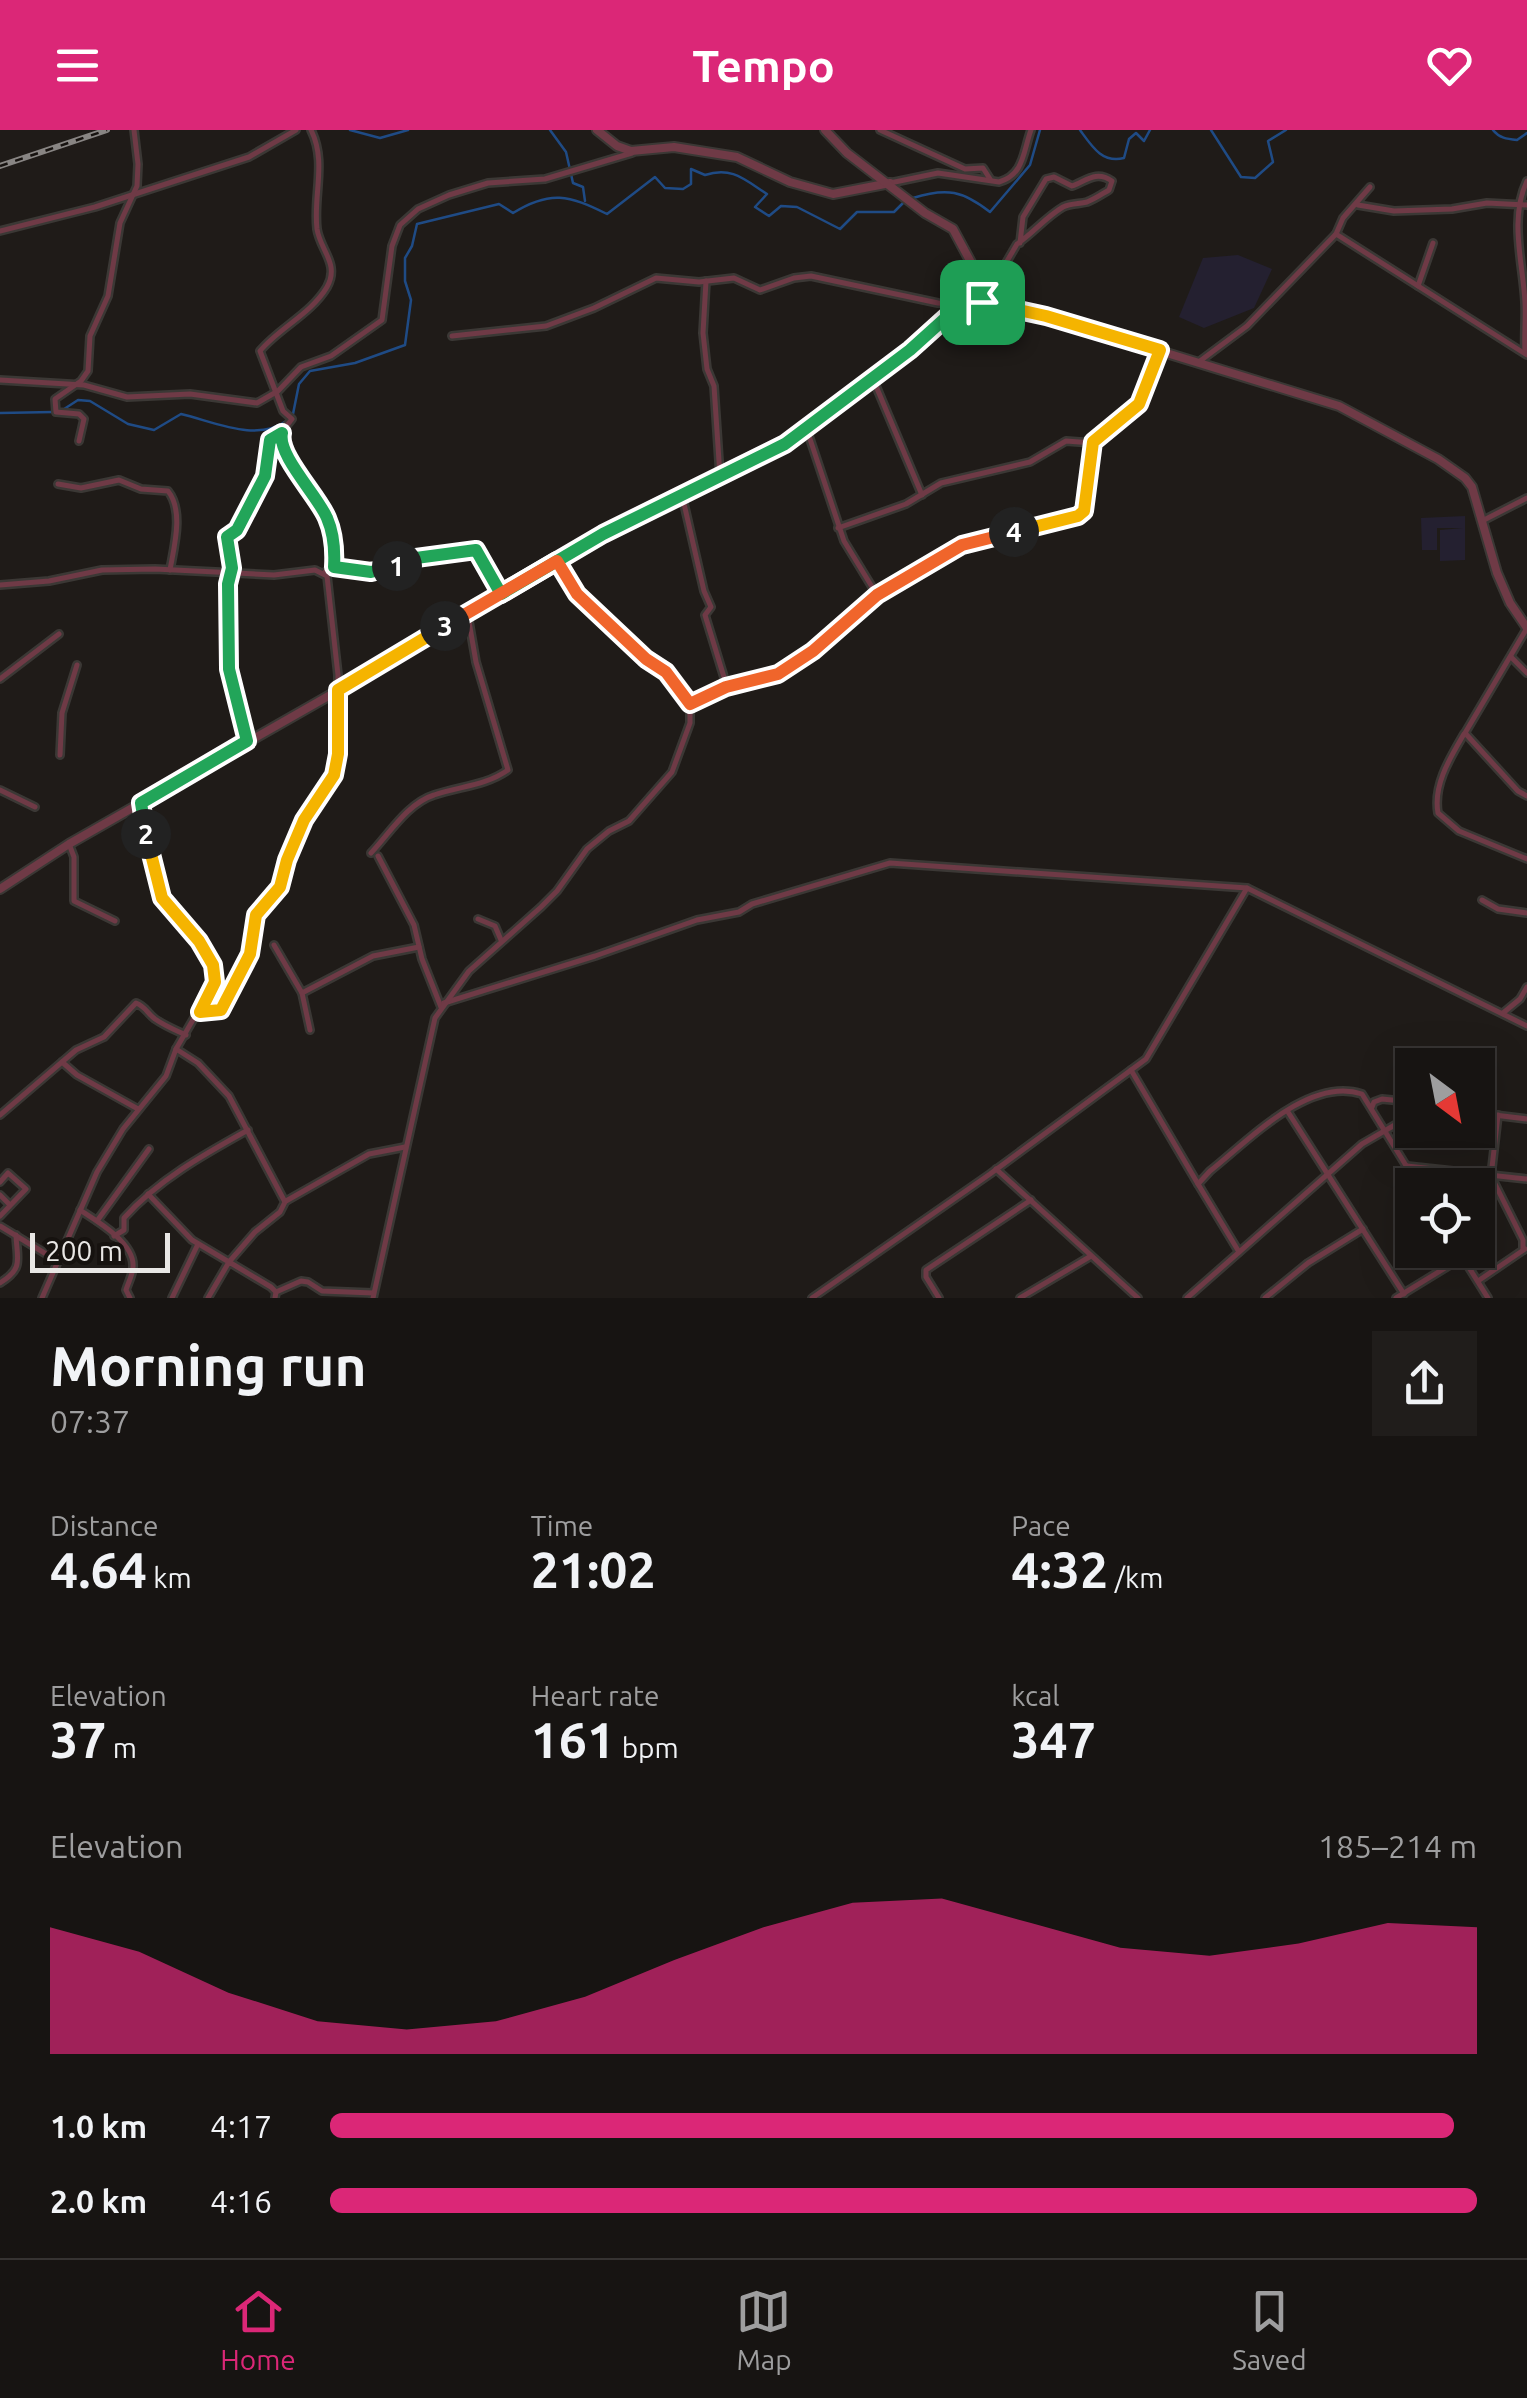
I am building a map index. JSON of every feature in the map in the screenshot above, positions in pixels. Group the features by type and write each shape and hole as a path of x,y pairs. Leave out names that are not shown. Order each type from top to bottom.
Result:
{"street":[{"path":"79,442 84,419 79,414 56,412 55,404 58,394 88,371 90,336 108,296 120,223 134,193 138,164 134,130"},
{"path":"0,230 42,222 248,157 296,130"},
{"path":"247,741 229,669 228,535 237,530 265,476 270,440 282,433 292,419 284,413 260,350 290,328 316,301 332,274 330,258 318,234 319,154 311,130"},
{"path":"597,130 617,146 636,151"},
{"path":"0,888 69,844 557,561 807,430 910,350 961,304 975,273 954,229 847,153 825,130"},
{"path":"880,130 965,169 983,168 992,182"},
{"path":"0,380 75,384 127,396 190,394 253,404 278,391 301,367 332,356 382,320 392,246 400,224 440,198 482,184 532,181 636,151 674,146 737,157 790,182 833,194 938,173 992,182 1009,180 1017,173 1030,130"},
{"path":"982,302 988,284 1004,268 1020,242 1064,206 1090,201 1109,190 1112,181 1090,176 1072,186 1054,176 1046,179 1027,208 1020,242"},
{"path":"1526,354 1526,301 1518,251 1527,181"},
{"path":"1200,361 1247,326 1336,234 1343,218 1370,187"},
{"path":"1358,205 1394,211 1452,209 1486,203 1524,206"},
{"path":"1336,234 1526,354"},
{"path":"1418,286 1433,243"},
{"path":"452,336 546,326 656,278 706,282 734,278 760,290 812,276 938,303 982,302 1046,316 1339,406 1426,452 1465,478 1476,495 1497,573 1527,628 1447,764 1438,792 1438,814 1459,831 1527,859"},
{"path":"706,282 703,333 707,369 714,383 720,476"},
{"path":"838,528 922,496 952,480 1030,462 1066,441 1093,442 1139,404 1160,350"},
{"path":"873,379 922,496"},
{"path":"807,430 838,528 877,595"},
{"path":"282,433 283,450 328,520 334,567"},
{"path":"690,704 726,687 752,683 788,668 877,595 962,545 1078,516 1086,504 1093,442"},
{"path":"58,484 82,488 120,480 138,488 168,491 174,498 176,524 170,570"},
{"path":"682,494 711,607 705,615 726,687"},
{"path":"1482,521 1527,498"},
{"path":"0,585 49,581 102,570 230,574 325,572 334,567 371,572 416,558 476,550 501,594"},
{"path":"148,1194 198,1244 276,1295 301,1281 322,1291 373,1295 426,1050 442,1005 469,971 557,891 587,849 629,821 672,772 688,731 690,704 666,672 646,659 577,594 557,561"},
{"path":"200,1012 224,1008 253,946 256,915 280,887 304,820 334,775 338,754 338,690 331,596 325,572"},
{"path":"442,1005 414,925 374,855 411,809 428,798 470,788 508,770 476,662 467,614"},
{"path":"0,680 59,634"},
{"path":"1511,657 1527,674"},
{"path":"60,755 62,713 76,665"},
{"path":"1465,734 1527,796"},
{"path":"0,790 35,807"},
{"path":"42,1298 56,1260 110,1150 166,1076 176,1048 215,982 213,965 199,941 162,898 150,858 141,803"},
{"path":"69,844 74,857 74,902 115,921"},
{"path":"442,1005 697,920 739,912 752,904 882,864 918,863 1247,888 1527,1026"},
{"path":"812,1298 996,1169 1152,1051 1247,888"},
{"path":"1482,900 1498,909 1527,914"},
{"path":"478,919 495,926 502,940"},
{"path":"274,945 302,993 310,1030"},
{"path":"302,993 373,956 419,947"},
{"path":"1503,1013 1527,987"},
{"path":"0,1115 80,1048 104,1037 136,1003 163,1024 186,1035"},
{"path":"176,1048 198,1063 228,1096 285,1202"},
{"path":"62,1062 77,1075 138,1109"},
{"path":"1131,1069 1239,1252"},
{"path":"1198,1184 1308,1096 1340,1091 1362,1094 1407,1166 1424,1168"},
{"path":"1372,1107 1382,1099 1395,1100"},
{"path":"1288,1112 1404,1294"},
{"path":"1495,1115 1527,1119"},
{"path":"1492,1168 1498,1115"},
{"path":"1186,1298 1362,1144 1395,1125"},
{"path":"114,1236 122,1232 124,1218 148,1194 248,1130"},
{"path":"208,1298 230,1262 255,1232 280,1212 285,1202 369,1154 404,1147"},
{"path":"97,1221 149,1149"},
{"path":"996,1169 1138,1298"},
{"path":"0,1182 8,1173 26,1186 0,1216"},
{"path":"1495,1176 1527,1178"},
{"path":"1478,1281 1525,1249 1495,1184"},
{"path":"0,1195 10,1205"},
{"path":"939,1298 926,1270 1031,1200"},
{"path":"80,1210 114,1236 132,1258 126,1290 130,1298"},
{"path":"0,1226 56,1260"},
{"path":"1265,1298 1308,1262 1362,1229"},
{"path":"0,1283 18,1267 16,1235"},
{"path":"172,1298 198,1244"},
{"path":"1020,1298 1092,1256"},
{"path":"1396,1298 1445,1268"},
{"path":"1469,1268 1488,1298"}],"shaded area":[{"path":"1238,255 1272,269 1254,308 1204,328 1179,317 1203,258"},
{"path":"1465,516 1465,560 1440,561 1440,530 1463,528 1437,528 1437,550 1422,550 1421,518"}],"waterway":[{"path":"350,130 380,138 408,130"},
{"path":"550,130 566,152 573,183 583,187 585,201"},
{"path":"913,198 954,193 990,212 1030,165 1040,130"},
{"path":"1080,130 1098,152 1116,159 1124,158 1129,139 1136,133 1144,141 1150,130"},
{"path":"1211,130 1241,177 1255,178 1273,162 1268,141 1286,130"},
{"path":"1493,130 1517,140 1527,133"},
{"path":"293,414 299,384 310,371 355,363 405,345 411,300 405,281 405,258 417,224 499,204 513,213 549,198 570,199 607,214 655,177 665,188 683,189 691,184 691,169 705,175 723,172 745,179 767,194 755,207 769,216 781,206 797,207 840,229 857,212 894,212 905,201"},
{"path":"61,411 78,400 90,401 128,424 154,430 181,414 249,430 276,427 288,420"},
{"path":"0,413 53,412"}],"railway":[{"path":"0,166 107,130"}],"route":[{"path":"982,302 1046,316 1160,350 1139,404 1093,442 1084,511 1066,520 962,545 877,595 813,651 778,674 726,687 690,704 666,672 646,659 577,594 557,561 528,579 338,690 338,754 334,775 304,820 280,887 256,915 253,946 224,1008 200,1012 216,974 199,941 162,898 150,858 141,803 247,741 229,669 228,578 232,568 227,537 237,530 265,476 268,444 274,436 282,433 283,450 326,515 333,536 334,567 371,572 416,558 476,550 501,594 580,547 603,534 785,444 910,350 961,304 982,302"}]}
